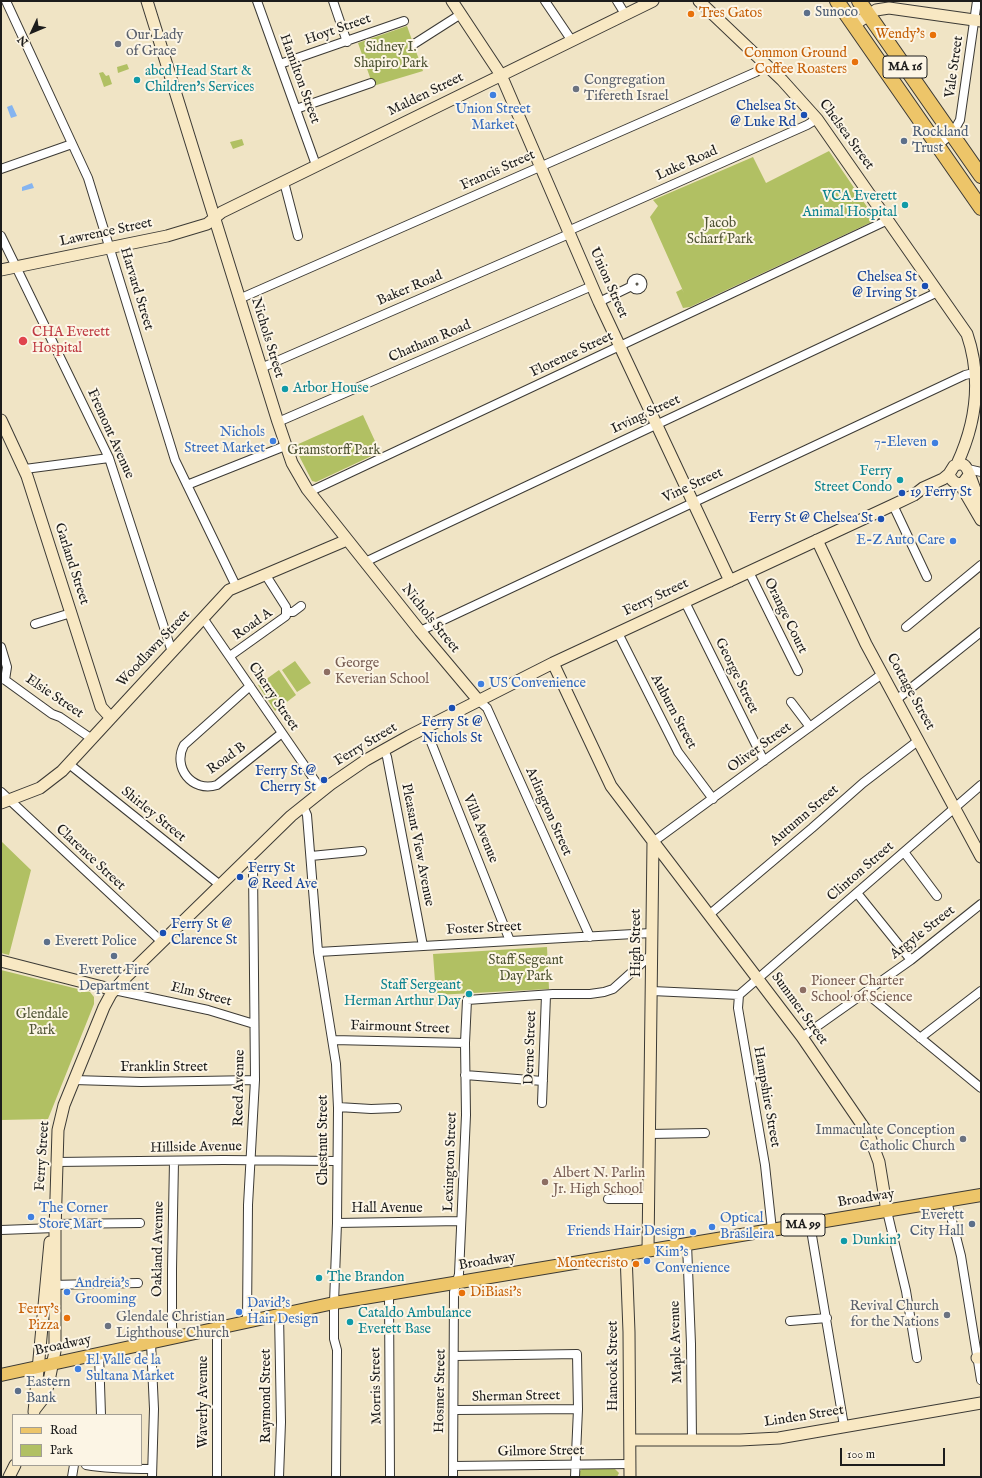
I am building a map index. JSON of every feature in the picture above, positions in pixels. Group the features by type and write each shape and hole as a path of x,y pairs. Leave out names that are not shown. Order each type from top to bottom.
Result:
{"highway":[{"name":"MA 16","path":"837,1 981,208"},
{"name":"MA 16","path":"859,1 981,176"}],"main road":[{"name":"Broadway","path":"1,1375 174,1338 247,1320 334,1303 981,1195"}],"street":[{"name":"Harvard Street","path":"6,1 88,178 175,458 236,586"},
{"name":"Nichols Street","path":"147,1 285,446 295,470 347,540 478,700"},
{"name":"Hamilton Street","path":"257,1 316,165"},
{"path":"333,1 347,42"},
{"name":"Union Street","path":"452,1 501,75 592,286 730,581"},
{"path":"545,1 572,42"},
{"path":"617,1 625,14"},
{"name":"Malden Street","path":"214,217 221,212 316,165 572,42 653,1"},
{"name":"Chelsea Street","path":"699,1 766,64 816,119 967,334 979,365 977,404 968,439 964,468"},
{"path":"707,1 720,20"},
{"name":"Vale Street","path":"952,134 961,117 978,20 977,1"},
{"path":"854,25 868,15 882,8 892,8 978,20"},
{"path":"414,44 461,14"},
{"name":"Hoyt Street","path":"280,64 404,21"},
{"name":"Francis Street","path":"240,299 756,72 766,64"},
{"path":"296,109 371,83"},
{"name":"Luke Road","path":"569,233 807,125 816,119"},
{"path":"938,146 952,134"},
{"path":"1,169 72,144"},
{"path":"284,182 298,236"},
{"name":"Lawrence Street","path":"1,270 110,248 183,231 206,224 214,217"},
{"name":"Florence Street","path":"310,492 888,220"},
{"name":"Baker Road","path":"261,368 569,233"},
{"name":"Fremont Avenue","path":"1,236 109,458 172,652"},
{"name":"Chatham Road","path":"278,422 592,286"},
{"path":"600,302 632,286"},
{"name":"Irving Street","path":"365,562 938,292"},
{"name":"Vine Street","path":"420,630 965,376 979,365"},
{"name":"Garland Street","path":"1,420 25,469 101,707 111,718"},
{"path":"187,485 285,446"},
{"path":"25,469 109,458"},
{"path":"981,472 964,468 951,468 954,480 981,520"},
{"path":"954,480 966,481 964,468"},
{"path":"964,468 981,507"},
{"name":"Ferry Street","path":"34,1412 36,1383 50,1285 56,1258 56,1162 60,1118 104,1008 114,990 220,885 303,806 322,791 384,750 425,727 552,663 914,495 954,480"},
{"path":"893,505 926,576"},
{"name":"Woodlawn Street","path":"6,802 40,788 69,764 226,593 236,586 347,540"},
{"name":"Cottage Street","path":"817,540 853,618 981,857"},
{"path":"906,627 981,565"},
{"name":"Orange Court","path":"749,572 798,671"},
{"name":"Road A","path":"230,656 283,620 287,612 286,607 265,574"},
{"name":"George Street","path":"684,602 764,761"},
{"name":"Road A","path":"287,612 293,612 301,606"},
{"path":"35,624 71,613"},
{"name":"Cherry Street","path":"203,618 322,791"},
{"path":"896,700 981,632"},
{"name":"Auburn Street","path":"618,633 678,752 713,799"},
{"path":"1,647 7,667 3,679"},
{"path":"552,663 612,786 653,842"},
{"name":"Oliver Street","path":"653,842 882,674"},
{"name":"Elsie Street","path":"3,679 52,714 60,717 92,739"},
{"name":"Road B","path":"250,686 184,745 180,757 180,766 184,774 190,780 201,786 217,785 282,733"},
{"name":"Arlington Street","path":"478,700 486,708 590,937"},
{"path":"791,702 810,728"},
{"name":"Villa Avenue","path":"425,727 510,940"},
{"name":"Autumn Street","path":"710,914 863,783 919,740"},
{"name":"Pleasant View Avenue","path":"384,750 388,761 423,946"},
{"name":"Shirley Street","path":"69,764 220,885"},
{"name":"Clinton Street","path":"759,980 981,785"},
{"name":"Clarence Street","path":"1,792 6,802 162,942"},
{"name":"Chestnut Street","path":"303,806 307,815 318,952 333,1040 338,1107 336,1161 337,1223 334,1303 334,1339 337,1350 336,1477"},
{"name":"Summer Street","path":"653,842 710,914 802,1037 869,1135 879,1162 887,1211"},
{"name":"High Street","path":"648,1250 653,842"},
{"path":"311,856 362,851"},
{"path":"904,852 937,896"},
{"name":"Reed Avenue","path":"247,1320 248,1205 255,1080 253,867 248,858"},
{"path":"857,893 911,960"},
{"name":"Argyle Street","path":"802,1037 911,960 981,904"},
{"name":"Foster Street","path":"318,952 651,933"},
{"path":"546,995 590,994 614,989 652,954"},
{"name":"Elm Street","path":"1,961 114,990 208,1010 254,1024"},
{"path":"652,991 739,995 759,980"},
{"path":"920,1038 981,991"},
{"path":"866,993 920,1038 980,1084"},
{"name":"Lexington Street","path":"457,1282 459,1274 466,1115 465,1043 467,1000 546,995"},
{"name":"Derne Street","path":"542,1103 546,995"},
{"name":"Hampshire Street","path":"739,995 738,1008 765,1165 772,1230"},
{"name":"Fairmount Street","path":"333,1040 465,1043"},
{"path":"465,1075 543,1081"},
{"name":"Franklin Street","path":"74,1080 141,1082 255,1080"},
{"path":"338,1107 371,1109 397,1108"},
{"path":"650,1134 704,1133"},
{"name":"Hillside Avenue","path":"56,1162 251,1160 336,1161"},
{"name":"Oakland Avenue","path":"174,1161 172,1269 172,1326 174,1338"},
{"path":"608,1199 649,1199"},
{"path":"947,1201 961,1256 979,1358 981,1380"},
{"path":"887,1211 906,1291 917,1358"},
{"name":"Hall Avenue","path":"337,1223 461,1221"},
{"path":"1,1230 140,1223"},
{"path":"810,1224 844,1426"},
{"name":"Maple Avenue","path":"687,1244 691,1344 692,1440"},
{"name":"Hancock Street","path":"626,1254 629,1332 630,1477"},
{"name":"Hosmer Street","path":"453,1477 455,1410 454,1292 457,1282"},
{"path":"50,1285 138,1283"},
{"name":"Ferry Street","path":"34,1412 42,1400 48,1386 55,1351 50,1285"},
{"name":"Morris Street","path":"389,1294 390,1477"},
{"name":"Raymond Street","path":"279,1314 281,1422 280,1477"},
{"path":"790,1321 827,1318"},
{"name":"Waverly Avenue","path":"217,1327 217,1477"},
{"path":"100,1466 152,1473 154,1409 151,1342"},
{"path":"99,1354 101,1414"},
{"path":"455,1356 577,1354 578,1409 574,1477"},
{"name":"Linden Street","path":"630,1440 740,1440 779,1438 981,1402"},
{"name":"Sherman Street","path":"455,1410 578,1409"},
{"name":"Gilmore Street","path":"453,1466 630,1464"},
{"path":"9,1477 14,1466"},
{"path":"72,1477 74,1466"}],"green space":[{"name":"Sidney I. Shapiro Park","path":"407,26 423,71 373,86 358,43"},
{"path":"127,64 129,69 118,73 117,67"},
{"path":"103,72 106,76 109,75 112,84 104,87 99,73"},
{"path":"242,139 244,145 233,149 230,142"},
{"name":"Jacob Scharf Park","path":"829,151 876,220 690,307 683,308 676,292 682,289 684,293 650,217 658,206 653,200 753,157 766,183"},
{"name":"Gramstorff Park","path":"363,415 380,452 316,482 312,481 294,446"},
{"path":"295,661 311,683 297,692 282,670"},
{"path":"279,670 296,695 275,711 258,685"},
{"path":"1,841 31,870 9,955 1,953"},
{"name":"Staff Segeant Day Park","path":"547,947 549,989 436,995 433,954"},
{"name":"Glendale Park","path":"1,970 90,992 94,997 94,1004 48,1119 1,1120"},
{"path":"582,1469 615,1469 619,1473 617,1477 579,1477 579,1472"}],"water":[{"path":"12,105 17,116 11,118 7,107"},
{"path":"32,183 34,188 22,191 22,187"},
{"path":"342,446 346,446 348,447 348,455 342,456 339,453 339,449"}],"place":[{"name":"Sunoco","path":"807,13"},
{"name":"Tres Gatos","path":"691,14"},
{"name":"Wendy's","path":"933,35"},
{"name":"Our Lady of Grace","path":"118,44"},
{"name":"Common Ground Coffee Roasters","path":"855,62"},
{"name":"abcd Head Start & Children's Services","path":"137,80"},
{"name":"Congregation Tifereth Israel","path":"576,89"},
{"name":"Union Street Market","path":"493,95"},
{"name":"Chelsea St @ Luke Rd","path":"804,115"},
{"name":"Rockland Trust","path":"904,141"},
{"name":"VCA Everett Animal Hospital","path":"905,205"},
{"name":"Chelsea St @ Irving St","path":"925,286"},
{"name":"CHA Everett Hospital","path":"23,341"},
{"name":"Arbor House","path":"285,389"},
{"name":"Nichols Street Market","path":"273,441"},
{"name":"7-Eleven","path":"935,443"},
{"name":"Ferry Street Condo","path":"900,480"},
{"name":"19 Ferry St","path":"902,493"},
{"name":"Ferry St @ Chelsea St","path":"881,519"},
{"name":"E-Z Auto Care","path":"953,541"},
{"name":"George Keverian School","path":"327,672"},
{"name":"US Convenience","path":"481,684"},
{"name":"Ferry St @ Nichols St","path":"452,708"},
{"name":"Ferry St @ Cherry St","path":"324,780"},
{"name":"Ferry St @ Reed Ave","path":"240,877"},
{"name":"Ferry St @ Clarence St","path":"163,933"},
{"name":"Everett Police","path":"47,942"},
{"name":"Everett Fire Department","path":"114,956"},
{"name":"Pioneer Charter School of Science","path":"803,990"},
{"name":"Staff Sergeant Herman Arthur Day","path":"469,994"},
{"name":"Immaculate Conception Catholic Church","path":"963,1139"},
{"name":"Albert N. Parlin Jr. High School","path":"545,1182"},
{"name":"The Corner Store Mart","path":"31,1217"},
{"name":"Everett City Hall","path":"972,1224"},
{"name":"Optical Brasileira","path":"712,1227"},
{"name":"Friends Hair Design","path":"693,1232"},
{"name":"Dunkin'","path":"844,1241"},
{"name":"Kim's Convenience","path":"647,1261"},
{"name":"Montecristo","path":"636,1264"},
{"name":"The Brandon","path":"319,1278"},
{"name":"Andreia's Grooming","path":"67,1292"},
{"name":"DiBiasi's","path":"462,1293"},
{"name":"David's Hair Design","path":"239,1312"},
{"name":"Revival Church for the Nations","path":"947,1315"},
{"name":"Ferry's Pizza","path":"67,1318"},
{"name":"Cataldo Ambulance Everett Base","path":"350,1322"},
{"name":"Glendale Christian Lighthouse Church","path":"108,1326"},
{"name":"El Valle de la Sultana Market","path":"78,1369"},
{"name":"Eastern Bank","path":"18,1391"}]}
